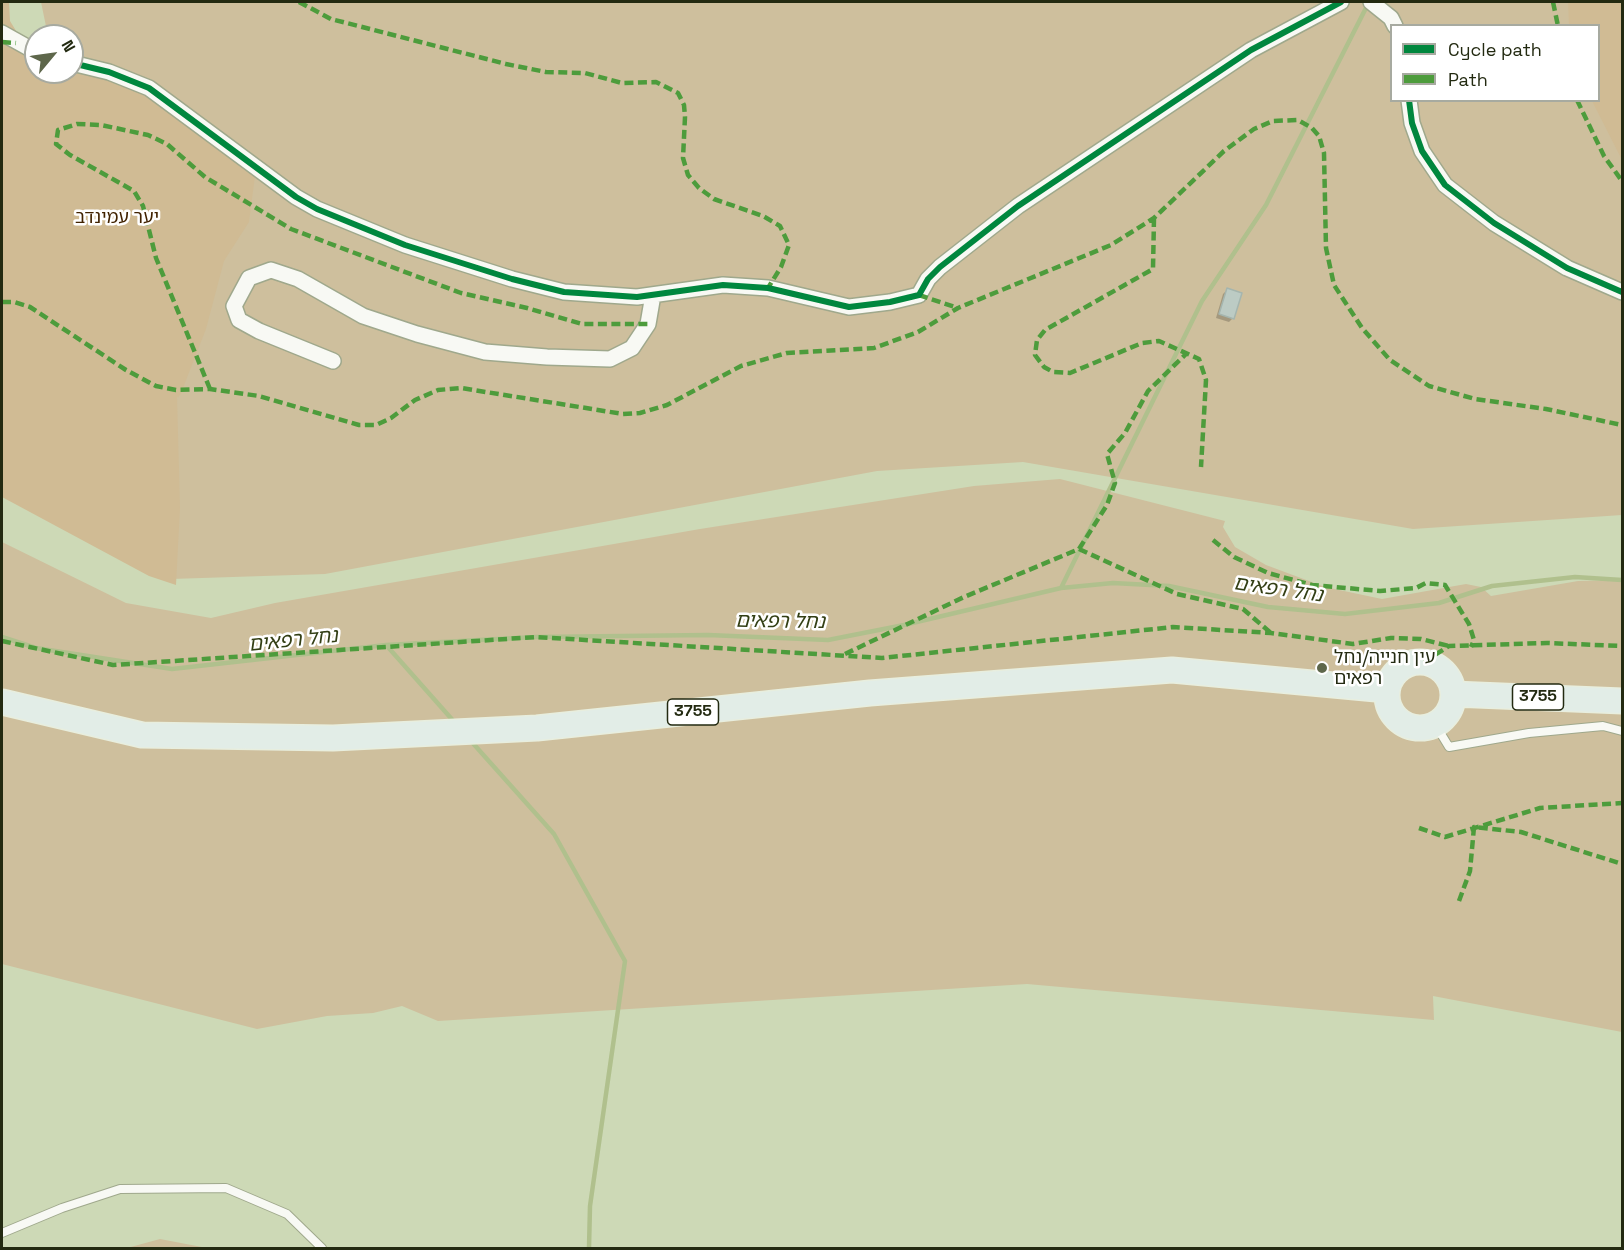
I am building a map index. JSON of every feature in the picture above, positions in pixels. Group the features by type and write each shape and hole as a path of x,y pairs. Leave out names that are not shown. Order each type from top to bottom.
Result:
{"main road":[{"path":"1424,662 1441,669 1447,676 1453,694 1447,713 1435,724 1421,728 1402,723 1390,709 1387,690 1396,672 1404,666 1424,662"},
{"name":"3755","path":"2,702 142,735 333,738 537,728 870,693 1172,670 1387,690"},
{"name":"3755","path":"1453,694 1623,701"}],"street":[{"path":"84,66 109,72 149,88 296,197 317,209 405,245 512,279 564,292 637,297 723,285 768,288 849,307 890,302 919,295 928,279 940,267 1018,206 1251,50 1341,2"},
{"path":"1371,2 1391,18 1394,24"},
{"path":"2,33 24,45"},
{"path":"1409,102 1412,123 1422,151 1445,185 1494,223 1567,268 1623,292"},
{"path":"333,361 259,331 239,320 234,306 249,278 271,270 298,279 363,316 417,334 485,352 547,357 610,359 632,348 648,324 654,295"}],"lane":[{"path":"1435,724 1449,747 1529,733 1592,727 1603,726 1623,731"},
{"path":"2,1233 62,1208 120,1189 226,1188 288,1214 322,1248"}],"green space":[{"name":"יער עמינדב","path":"2,2 9,2 10,21 24,41 24,84 84,84 84,67 152,100 255,176 249,222 224,261 206,329 181,393 178,398 177,396 180,508 176,585 149,576 2,497"},
{"path":"41,2 1600,2 1622,118 1622,515 1413,529 1023,462 877,471 325,574 171,579 74,84 84,84 84,24 46,24"},
{"path":"1568,2 1622,2 1622,160 1593,102 1600,102 1600,24 1569,24"},
{"path":"1060,479 1225,521 1223,527 1235,547 1266,565 1325,587 1382,599 1466,584 1481,587 1491,596 1578,581 1622,580 1622,1032 1433,996 1434,1020 1027,984 438,1021 402,1006 373,1013 327,1016 257,1029 2,964 2,542 126,603 211,618 275,603 700,529 974,486"},
{"path":"160,1239 207,1248 127,1248"}],"building":[{"path":"1227,288 1242,293 1234,319 1219,314"}],"waterway":[{"path":"1061,588 1202,301 1266,205 1368,4"},
{"name":"נחל רפאים","path":"2,637 36,648 172,669 386,645 536,637 708,635 828,640 904,625 1061,588 1113,583 1169,586 1268,607 1345,614 1439,603 1492,586 1575,577 1622,580"},
{"path":"387,646 457,725"},
{"path":"470,740 554,834 625,961 590,1206 589,1248"}],"marked path":[{"path":"299,2 331,19 506,64 546,72 585,73 622,83 656,82 678,93 684,105 683,158 688,175 699,188 714,199 763,216 780,226 789,245 781,267 768,288"},
{"path":"1553,2 1558,24"},
{"path":"2,42 16,43"},
{"path":"1578,102 1604,156 1622,181"},
{"path":"2,302 14,302 30,307 126,370 156,386 176,390 210,389 259,396 359,425 376,425 391,418 415,400 438,390 461,388 623,414 640,413 667,405 741,366 787,353 874,348 918,332 958,308 1111,245 1154,218 1224,151 1254,129 1273,121 1298,120 1312,128 1319,136 1324,153 1326,248 1334,285 1362,328 1390,360 1429,386 1475,399 1546,409 1622,425"},
{"path":"210,389 156,258 143,206 134,191 70,155 56,144 58,130 77,124 101,125 148,135 167,144 205,177 291,229 461,293 527,308 582,324 648,324"},
{"path":"1154,218 1153,269 1045,330 1037,340 1035,355 1044,367 1053,372 1070,373 1142,343 1159,341 1199,359 1206,380 1201,467"},
{"path":"919,295 958,308"},
{"path":"1079,549 1107,505 1115,483 1107,454 1125,433 1148,391 1187,353"},
{"path":"1213,540 1234,557 1268,573 1312,585 1380,591 1416,588 1426,583 1445,585 1469,624 1474,640 1471,647"},
{"path":"845,654 964,597 1079,549 1177,594 1243,609 1271,633"},
{"path":"2,641 113,665 536,637 882,658 1173,627 1271,633 1353,644 1391,638 1421,639 1449,646"},
{"path":"1424,662 1449,646 1547,643 1622,646"},
{"path":"1419,828 1445,837 1540,808 1622,803"},
{"path":"1459,901 1470,871 1474,827 1521,832 1622,864"}],"cycle path":[{"path":"84,66 109,72 149,88 296,197 317,209 405,245 512,279 564,292 637,297 723,285 768,288 849,307 890,302 919,295 928,279 940,267 1018,206 1251,50 1341,2"},
{"path":"1409,102 1412,123 1422,151 1445,185 1494,223 1567,268 1622,292"}],"place":[{"name":"עין חנייה/נחל רפאים","path":"1322,668"}]}
